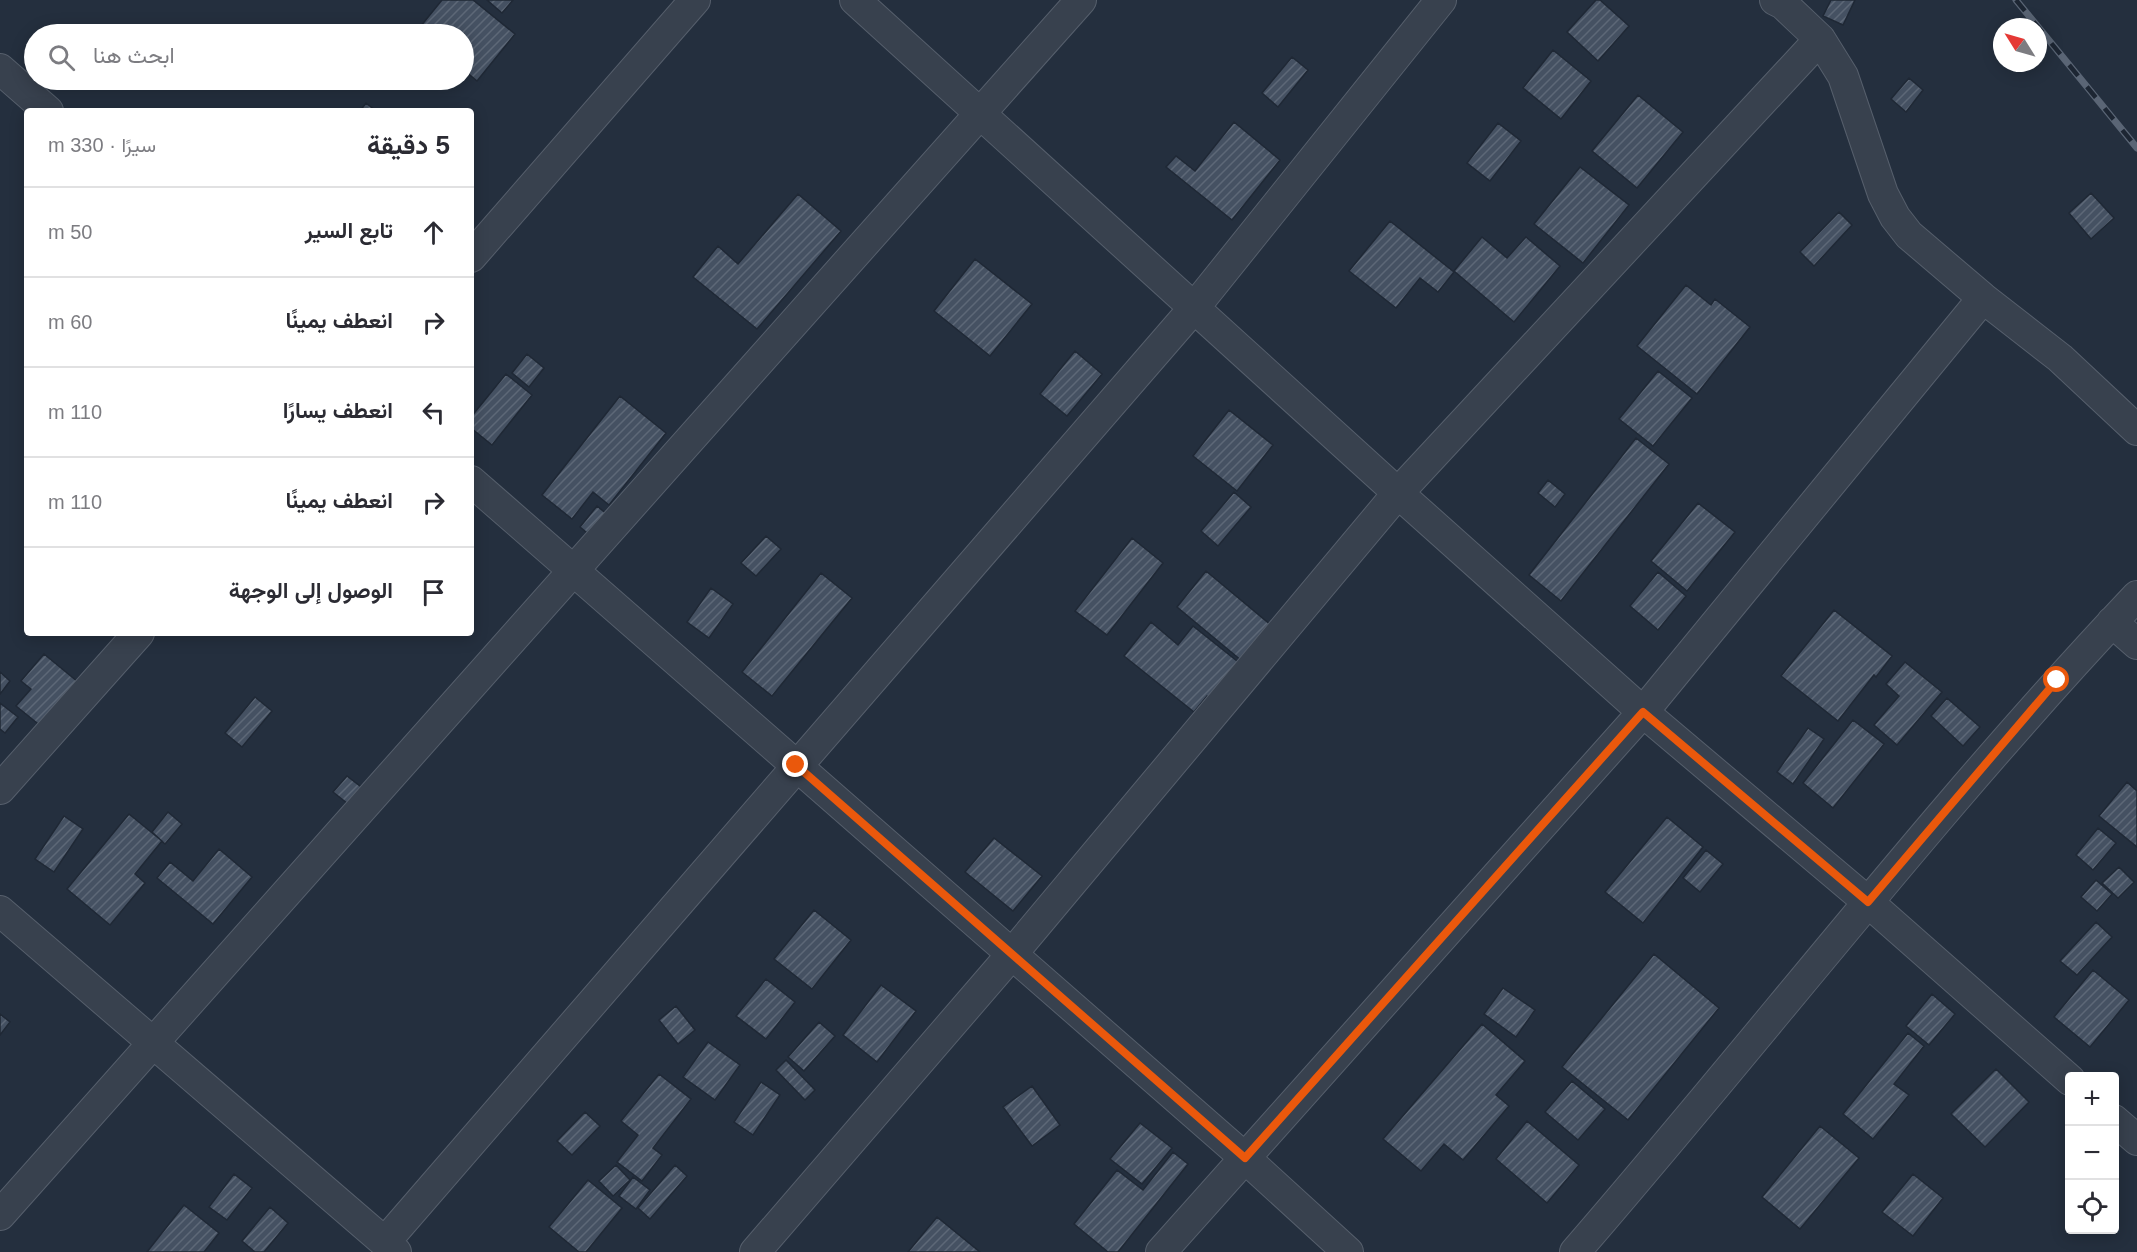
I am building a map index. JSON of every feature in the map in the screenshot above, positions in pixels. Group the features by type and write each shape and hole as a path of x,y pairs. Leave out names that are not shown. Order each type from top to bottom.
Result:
{"street":[{"path":"474,254 695,0"},
{"path":"855,0 1643,712 1868,902 2065,1076"},
{"path":"0,1215 1081,0"},
{"path":"0,911 390,1247 796,765 1194,308 1441,0"},
{"path":"1775,0 1783,4 1820,39 1843,76 1883,194 1895,217 1909,235 1983,298 2060,358 2137,430"},
{"path":"755,1252 1012,954 1398,493 1820,39"},
{"path":"0,69 45,108"},
{"path":"1161,1252 1643,712 1983,298"},
{"path":"474,484 1245,1158 1348,1252"},
{"path":"1575,1252 2057,680 2137,596"},
{"path":"2112,622 2137,644"},
{"path":"0,789 136,636"},
{"path":"2119,1124 2137,1140"}],"building":[{"path":"442,0 473,0 515,34 477,81 474,78 474,24 422,24"},
{"path":"487,0 513,0 502,13"},
{"path":"1596,0 1600,0 1629,26 1598,61 1567,32"},
{"path":"1831,0 1855,0 1843,25 1823,16"},
{"path":"1553,50 1591,81 1561,119 1523,88"},
{"path":"1292,57 1308,70 1278,107 1262,93"},
{"path":"1909,78 1923,90 1906,112 1891,99"},
{"path":"1638,95 1683,132 1637,188 1592,151"},
{"path":"366,103 372,108 362,108"},
{"path":"1234,122 1280,160 1232,220 1166,167 1176,156 1195,171"},
{"path":"1498,123 1521,141 1490,181 1467,163"},
{"path":"1580,167 1629,205 1583,263 1534,224"},
{"path":"2091,193 2114,218 2091,239 2069,213"},
{"path":"798,194 841,231 757,329 693,277 718,246 738,264"},
{"path":"1839,212 1852,225 1814,266 1800,252"},
{"path":"1390,221 1454,272 1438,292 1420,278 1396,308 1349,271"},
{"path":"1482,237 1507,258 1526,237 1560,266 1514,322 1454,271"},
{"path":"975,259 1032,304 990,356 934,311"},
{"path":"1686,285 1711,305 1715,299 1750,327 1697,394 1637,346"},
{"path":"1075,351 1102,374 1067,416 1040,394"},
{"path":"527,354 544,368 529,387 512,373"},
{"path":"1658,371 1692,398 1653,446 1619,419"},
{"path":"506,374 532,395 492,445 474,430 474,413"},
{"path":"620,396 666,433 609,505 593,492 572,519 542,495"},
{"path":"1229,410 1273,445 1237,491 1193,456"},
{"path":"1636,438 1669,464 1561,601 1529,575"},
{"path":"1548,480 1565,494 1555,507 1538,493"},
{"path":"1234,492 1251,507 1218,546 1201,531"},
{"path":"1698,503 1735,532 1687,591 1651,561"},
{"path":"597,506 614,520 597,541 580,527"},
{"path":"766,536 781,549 756,576 741,563"},
{"path":"1132,538 1163,563 1107,635 1075,611"},
{"path":"1206,571 1272,626 1242,661 1177,607"},
{"path":"1658,572 1686,596 1658,630 1630,606"},
{"path":"821,573 852,598 772,696 742,672"},
{"path":"711,588 733,604 709,638 687,622"},
{"path":"1834,610 1892,656 1838,721 1781,676"},
{"path":"1151,622 1178,645 1193,626 1242,665 1213,700 1207,696 1194,712 1124,656"},
{"path":"44,654 78,682 42,727 16,706 31,689 21,681"},
{"path":"1905,662 1942,692 1897,745 1874,725 1899,696 1886,684"},
{"path":"0,672 10,681 0,694"},
{"path":"255,697 272,711 242,747 225,733"},
{"path":"1947,698 1980,727 1963,746 1931,716"},
{"path":"0,703 18,717 5,733 0,729"},
{"path":"1853,720 1884,744 1833,808 1803,783"},
{"path":"1808,728 1824,739 1793,784 1777,772"},
{"path":"347,776 365,790 352,807 333,792"},
{"path":"2127,782 2137,791 2137,847 2099,816"},
{"path":"168,812 182,824 165,844 152,832"},
{"path":"129,814 162,841 135,874 145,883 110,925 67,889"},
{"path":"64,816 83,829 54,872 35,859"},
{"path":"1667,817 1703,847 1643,923 1605,892"},
{"path":"2098,828 2116,843 2093,870 2076,855"},
{"path":"994,838 1042,876 1013,911 965,872"},
{"path":"219,849 252,877 213,924 157,878 170,862 193,881"},
{"path":"1706,850 1723,864 1700,892 1683,878"},
{"path":"2119,867 2134,882 2118,898 2102,883"},
{"path":"2096,880 2112,894 2097,911 2081,897"},
{"path":"814,910 851,940 812,989 774,959"},
{"path":"2096,922 2112,937 2077,975 2060,961"},
{"path":"1654,954 1719,1008 1628,1120 1562,1067"},
{"path":"2093,970 2129,1000 2090,1047 2054,1017"},
{"path":"766,979 795,1002 766,1039 736,1016"},
{"path":"881,985 916,1011 877,1062 843,1035"},
{"path":"1503,988 1535,1010 1516,1037 1484,1014"},
{"path":"1932,994 1955,1014 1929,1045 1906,1026"},
{"path":"676,1006 695,1030 678,1044 659,1020"},
{"path":"0,1014 10,1022 0,1035"},
{"path":"819,1022 835,1036 804,1071 788,1057"},
{"path":"1482,1024 1525,1061 1496,1095 1509,1106 1463,1160 1444,1144 1421,1171 1383,1139"},
{"path":"1908,1033 1924,1046 1894,1084 1909,1095 1873,1139 1843,1114"},
{"path":"708,1042 740,1065 715,1100 683,1077"},
{"path":"786,1060 815,1090 805,1100 776,1070"},
{"path":"1996,1069 2029,1102 1985,1147 1951,1114"},
{"path":"659,1074 691,1099 653,1148 662,1155 642,1181 617,1162 638,1135 621,1121"},
{"path":"1572,1081 1605,1109 1578,1140 1545,1112"},
{"path":"761,1082 780,1095 753,1135 734,1122"},
{"path":"1032,1086 1060,1125 1032,1146 1003,1107"},
{"path":"585,1112 600,1126 572,1155 557,1141"},
{"path":"1527,1121 1579,1165 1547,1203 1496,1159"},
{"path":"1140,1123 1172,1148 1142,1184 1110,1159"},
{"path":"1820,1126 1859,1158 1800,1229 1762,1197"},
{"path":"1173,1152 1188,1164 1118,1252 1108,1252 1074,1224 1117,1170 1143,1190"},
{"path":"616,1165 630,1180 613,1196 599,1181"},
{"path":"675,1165 687,1176 650,1219 638,1208"},
{"path":"234,1174 252,1188 227,1220 209,1207"},
{"path":"1913,1174 1943,1198 1913,1236 1882,1212"},
{"path":"633,1177 650,1190 636,1209 619,1196"},
{"path":"588,1180 622,1208 586,1252 579,1252 549,1227"},
{"path":"184,1205 219,1233 204,1252 147,1252"},
{"path":"270,1207 288,1223 264,1252 255,1252 242,1241"},
{"path":"937,1217 980,1252 908,1252"}],"railway":[{"path":"2016,0 2137,148"}],"route":[{"path":"796,765 1245,1158 1643,712 1868,902 2057,680"}]}
